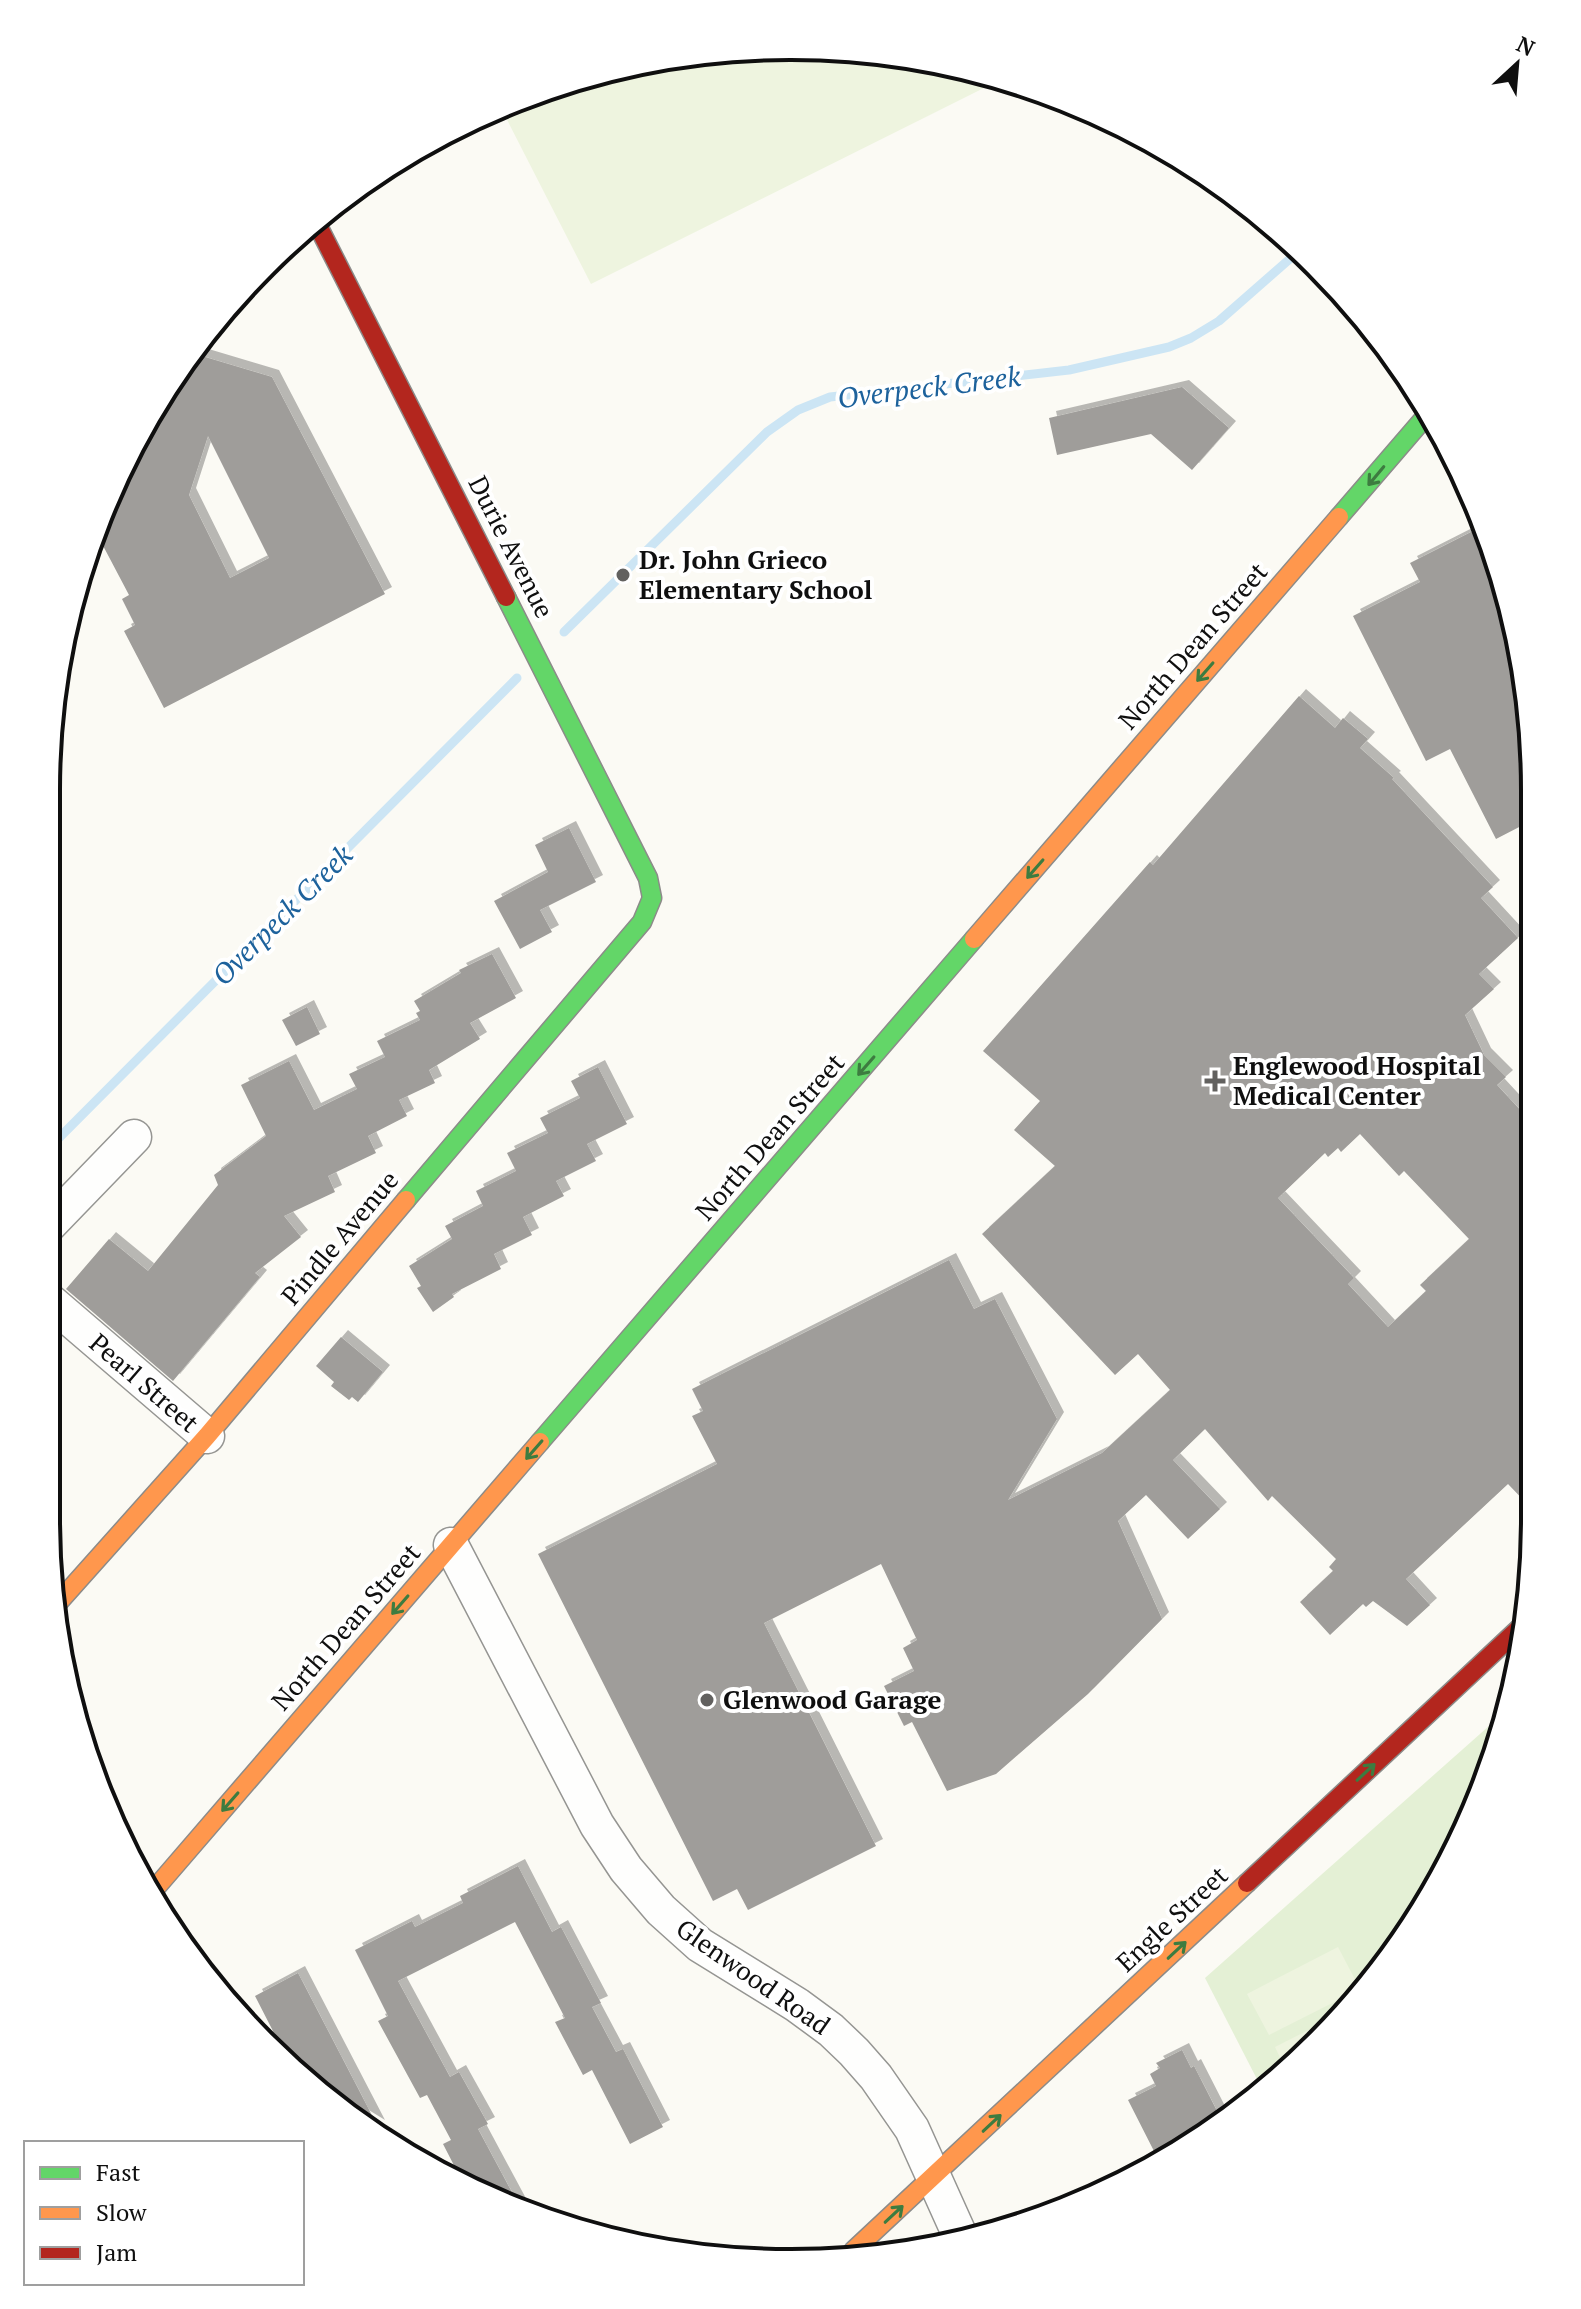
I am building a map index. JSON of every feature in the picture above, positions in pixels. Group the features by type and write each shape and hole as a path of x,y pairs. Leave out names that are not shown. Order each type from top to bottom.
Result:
{"main road":[{"name":"Durie Avenue","path":"321,231 648,878 652,898"},
{"name":"North Dean Street","path":"158,1885 1421,422"},
{"name":"Pindle Avenue","path":"64,1596 207,1436 642,922 652,898"},
{"name":"Engle Street","path":"859,2245 1511,1636"}],"street":[{"path":"60,1214 134,1137"},
{"name":"Pearl Street","path":"60,1310 207,1436"},
{"name":"Glenwood Road","path":"451,1545 593,1817 626,1869 661,1910 700,1945 797,2005 854,2052 912,2129 957,2229"}],"green space":[{"path":"790,60 886,66 986,87 591,284 506,118 601,85 695,66 743,62"},
{"path":"1491,1724 1446,1842 1398,1924 1340,2000 1257,2080 1205,1978"},
{"path":"1338,1947 1356,1981 1341,1998 1269,2035 1247,1994"},
{"path":"1315,2027 1281,2060 1275,2047"}],"building":[{"path":"203,357 272,377 385,594 164,708 124,631 135,625 122,599 129,595 103,546 135,467 183,385","holes":["208,436 269,558 230,578 189,495"]},
{"path":"1182,387 1229,428 1192,470 1151,434 1057,455 1049,418"},
{"path":"1473,531 1482,556 1507,648 1519,743 1521,826 1496,839 1450,749 1426,761 1353,616 1420,582 1410,563"},
{"path":"1299,696 1335,728 1343,718 1368,739 1360,748 1394,778 1493,887 1481,898 1518,938 1479,974 1494,989 1465,1015 1484,1055 1506,1077 1497,1085 1521,1111 1521,1497 1508,1484 1406,1579 1430,1605 1407,1626 1373,1601 1366,1607 1363,1604 1330,1635 1300,1602 1333,1571 1329,1567 1336,1559 1272,1496 1268,1501 1205,1429 1173,1460 1220,1509 1188,1539 1146,1495 1118,1521 1162,1619 1088,1694 996,1774 947,1791 912,1722 904,1726 884,1686 914,1671 903,1648 917,1640 881,1564 764,1623 876,1846 748,1910 737,1889 713,1901 538,1554 717,1464 692,1416 703,1411 692,1389 949,1260 974,1309 995,1299 1057,1419 1008,1500 1102,1453 1170,1390 1138,1354 1115,1375 982,1234 1055,1166 1014,1130 1040,1101 983,1051 1150,862 1153,865","holes":["1360,1134 1399,1176 1404,1171 1469,1239 1420,1285 1426,1291 1388,1327 1348,1284 1354,1278 1278,1198 1325,1153 1328,1157 1338,1148 1341,1152"]},
{"path":"569,828 596,882 540,910 552,932 520,949 494,901 548,872 535,845"},
{"path":"492,954 516,998 470,1023 480,1039 429,1070 435,1083 399,1100 407,1116 368,1136 376,1153 328,1176 335,1192 284,1216 301,1237 255,1273 260,1277 173,1381 66,1289 109,1239 148,1271 218,1185 214,1175 266,1136 241,1085 289,1061 314,1110 357,1089 349,1074 385,1057 377,1041 420,1020 416,1013 420,1011 414,1001 461,973 459,970"},
{"path":"307,1007 320,1034 296,1046 282,1020"},
{"path":"598,1067 627,1124 587,1144 596,1161 556,1181 564,1196 523,1217 532,1235 494,1254 501,1269 452,1294 454,1297 433,1312 417,1288 421,1286 409,1266 452,1239 445,1226 483,1206 476,1191 516,1171 507,1153 548,1133 540,1118 580,1098 571,1081"},
{"path":"341,1337 383,1372 358,1402 352,1397 349,1400 331,1386 334,1382 316,1366"},
{"path":"518,1866 552,1932 561,1927 601,2003 592,2007 616,2052 623,2049 663,2127 630,2144 592,2070 583,2075 555,2022 565,2018 515,1922 398,1981 450,2077 459,2072 488,2124 478,2129 513,2194 455,2167 443,2144 451,2140 427,2095 420,2098 378,2021 388,2016 355,1950 412,1921 415,1927 463,1903 460,1896"},
{"path":"298,1973 373,2117 309,2068 276,2037 255,1996"},
{"path":"1182,2050 1191,2068 1194,2066 1217,2111 1154,2152 1128,2100 1156,2086 1150,2074 1160,2068 1156,2063"}],"waterway":[{"name":"Overpeck Creek","path":"564,632 767,432 798,410 830,397 1069,370 1169,347 1219,321 1290,258"},
{"name":"Overpeck Creek","path":"60,1137 517,678"}],"traffic: fast":[{"path":"1339,517 1421,422"},
{"path":"406,1200 642,922 652,898 648,878 506,597"},
{"path":"540,1442 974,939"}],"traffic: slow":[{"path":"974,939 1339,517"},
{"path":"64,1596 207,1436 406,1200"},
{"path":"158,1885 540,1442"},
{"path":"859,2245 1247,1883"}],"traffic: jam":[{"path":"321,231 506,597"},
{"path":"1247,1883 1511,1636"}],"place":[{"name":"Dr. John Grieco Elementary School","path":"623,575"},
{"name":"Englewood Hospital Medical Center","path":"1215,1081"},
{"name":"Glenwood Garage","path":"707,1700"}]}
